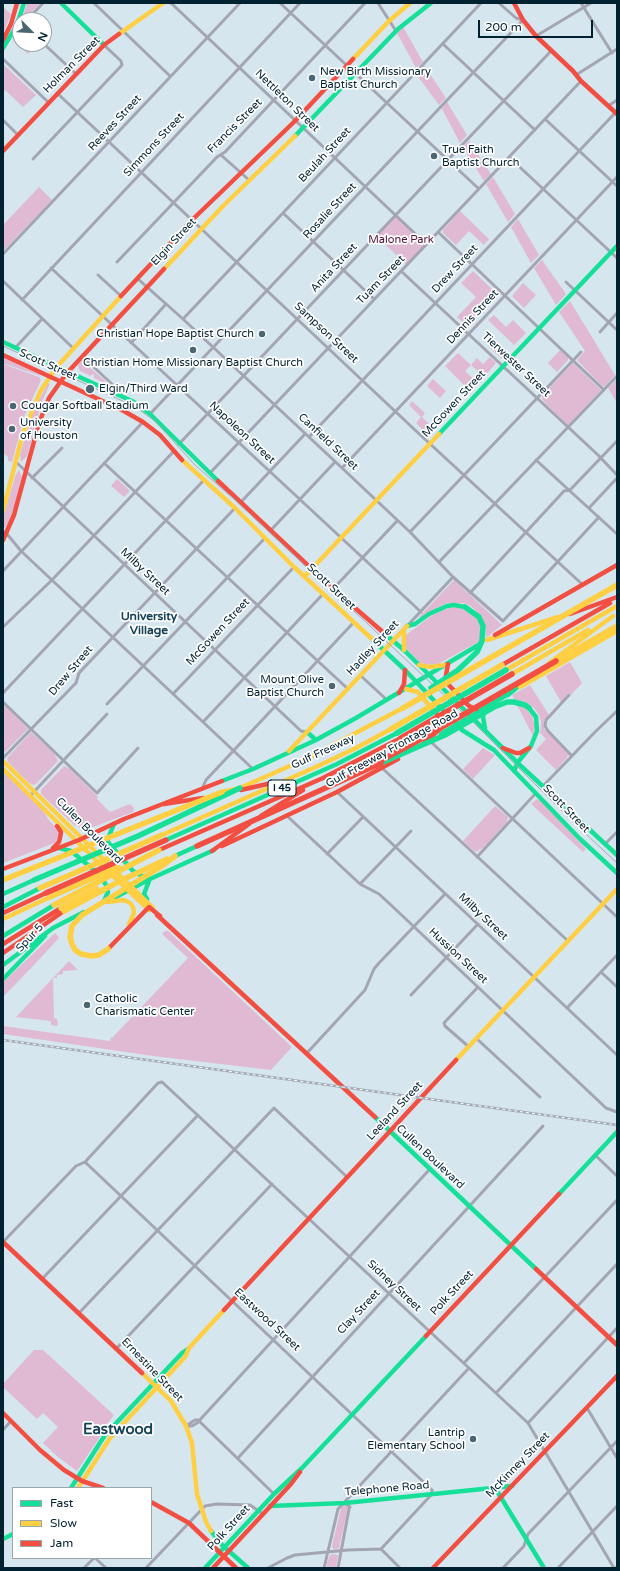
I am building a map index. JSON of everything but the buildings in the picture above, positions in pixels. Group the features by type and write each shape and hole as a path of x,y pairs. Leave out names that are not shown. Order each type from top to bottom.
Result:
{"main road":[{"path":"3,40 11,24 17,3"},
{"path":"3,48 17,25 24,3"},
{"name":"Holman Street","path":"3,151 75,73 104,45 163,3"},
{"name":"Elgin Street","path":"3,511 7,500 15,461 32,407 58,366 102,316 192,220 295,121 389,21 410,3"},
{"name":"Elgin Street","path":"3,540 14,515 37,429 44,409 68,371 201,228 303,129 396,31 431,3"},
{"path":"514,3 523,20 536,36 581,81 616,113"},
{"path":"66,4 104,45"},
{"name":"McGowen Street","path":"305,576 617,246"},
{"name":"Scott Street","path":"3,342 116,393 134,402 150,414 333,589 418,664 486,729 503,748 617,855"},
{"name":"Scott Street","path":"3,355 103,401 143,422 160,435 203,480 235,508 323,594 385,650 457,725 469,735 494,750 579,838 617,873"},
{"path":"3,868 59,848 114,824 253,769 316,740 617,565"},
{"path":"3,894 138,836 352,736 617,585"},
{"path":"487,640 617,598"},
{"name":"Gulf Freeway","path":"3,909 40,888 290,779 356,748 617,598"},
{"path":"403,708 458,670 477,652 483,637 482,623 476,614 465,607 454,605 447,606 429,614 415,624 406,628 403,642 404,651"},
{"name":"Gulf Freeway","path":"3,919 48,895 166,840 337,764 396,733 617,606"},
{"path":"508,695 615,614"},
{"name":"Gulf Freeway","path":"3,909 48,895 159,850 323,778 401,738 615,614"},
{"path":"344,780 423,738 617,626"},
{"name":"Hadley Street","path":"286,754 406,628"},
{"name":"Gulf Freeway Frontage Road","path":"3,965 53,928 70,918 212,851 286,814 337,792 430,741 617,631"},
{"path":"418,664 434,667 448,664"},
{"path":"448,664 445,681 469,706 475,709 486,707 483,717 486,729"},
{"path":"399,693 404,684 405,670"},
{"path":"406,689 418,692 440,718 442,724 437,733 421,746"},
{"path":"3,944 62,909 120,881 445,735 494,707 507,702 514,702 529,708 533,712 538,724 537,731 530,746 518,762 514,771"},
{"path":"307,732 316,740"},
{"path":"503,748 520,753 530,746"},
{"name":"Cullen Boulevard","path":"3,759 49,815 76,841 159,915 388,1132 617,1345"},
{"name":"Cullen Boulevard","path":"3,770 82,838 147,908 149,907 159,915"},
{"path":"212,851 270,809 323,778"},
{"path":"164,804 239,791 290,779"},
{"path":"3,880 222,792 240,788"},
{"path":"49,815 60,829 61,835 59,842 49,851"},
{"path":"114,824 108,841 133,871 150,879 144,890 144,894 159,915"},
{"path":"59,848 71,851 100,875 108,892 104,903 124,900 132,904 134,916 126,929"},
{"path":"3,936 54,905 159,850"},
{"path":"147,908 108,949 99,955 90,956 81,954 75,950 70,936 72,926 82,915 162,866 175,856"},
{"name":"Leeland Street","path":"79,1480 96,1447 115,1429 182,1353 189,1348 233,1302 388,1132 504,1011 617,889"},
{"path":"3,952 62,909"},
{"name":"Spur 5","path":"3,979 53,928"},
{"name":"Polk Street","path":"213,1568 228,1548 261,1512 276,1496 291,1484 302,1468 617,1132"},
{"name":"Ernestine Street","path":"3,1242 117,1348 155,1385 176,1409 186,1426 192,1442 197,1494 201,1510 210,1530 221,1544 228,1548 248,1568"},
{"name":"McKinney Street","path":"433,1568 617,1376"},
{"path":"3,1413 53,1461 79,1480 100,1487"},
{"path":"71,1487 79,1480"},
{"path":"78,1487 79,1480"},
{"name":"Telephone Road","path":"270,1506 345,1503 512,1486"},
{"path":"494,1489 497,1491 544,1568"},
{"path":"276,1496 287,1506"},
{"name":"Polk Street","path":"261,1512 270,1506 276,1496"},
{"path":"152,1502 189,1523 236,1568"},
{"path":"3,1539 12,1534"},
{"name":"Polk Street","path":"205,1568 222,1555"}],"street":[{"path":"35,12 43,3"},
{"path":"94,3 170,76"},
{"name":"Nettleton Street","path":"172,3 274,99 334,159 426,244"},
{"name":"Reeves Street","path":"3,254 240,3"},
{"path":"280,3 479,189"},
{"name":"Simmons Street","path":"22,300 300,3"},
{"name":"Francis Street","path":"117,262 365,3"},
{"path":"378,3 396,31"},
{"name":"Beulah Street","path":"183,319 481,3"},
{"path":"500,3 516,18 523,20"},
{"path":"581,3 612,53"},
{"path":"536,36 591,3"},
{"name":"Rosalie Street","path":"150,414 523,20"},
{"path":"442,44 535,130"},
{"path":"34,159 122,65 121,61 104,45"},
{"path":"576,75 617,49"},
{"path":"52,51 75,73"},
{"name":"Anita Street","path":"180,444 551,51"},
{"path":"3,60 48,102"},
{"name":"Tuam Street","path":"210,473 581,81"},
{"name":"Sampson Street","path":"57,93 494,504 584,585"},
{"path":"608,106 617,100"},
{"name":"Drew Street","path":"309,438 616,113"},
{"path":"545,119 617,186"},
{"path":"3,120 18,135"},
{"path":"221,155 249,180"},
{"path":"509,157 617,258"},
{"name":"Dennis Street","path":"342,468 617,177"},
{"path":"283,213 374,299"},
{"path":"438,232 604,390"},
{"name":"Napoleon Street","path":"51,268 421,612"},
{"name":"Tierwester Street","path":"401,271 617,475"},
{"path":"98,275 121,296"},
{"name":"Canfield Street","path":"138,279 183,319 410,532 470,593 503,621 558,561"},
{"path":"3,281 73,348"},
{"path":"566,282 617,330"},
{"path":"130,343 166,304"},
{"path":"600,332 617,313"},
{"path":"16,347 42,319"},
{"path":"410,532 581,352"},
{"path":"82,356 114,386 116,393"},
{"path":"439,562 617,376"},
{"path":"3,571 143,422"},
{"path":"241,502 305,434"},
{"path":"470,593 564,491 570,490 617,441"},
{"path":"32,478 62,448"},
{"path":"3,628 52,580 174,450"},
{"path":"536,460 617,534"},
{"name":"Milby Street","path":"15,461 301,730 307,732"},
{"path":"271,530 335,462"},
{"path":"104,463 348,689"},
{"path":"589,508 617,478"},
{"path":"3,693 203,480"},
{"name":"Drew Street","path":"3,759 76,683 79,673 235,508"},
{"path":"558,561 599,517"},
{"path":"333,589 397,521"},
{"path":"5,533 21,551 253,769"},
{"path":"107,704 264,538"},
{"name":"McGowen Street","path":"173,694 294,566"},
{"name":"Hadley Street","path":"406,628 453,577"},
{"path":"203,722 323,594"},
{"path":"202,789 204,783 354,622"},
{"path":"360,676 387,700"},
{"path":"569,695 546,720 545,726 548,732 572,756"},
{"path":"3,702 97,793 138,748"},
{"path":"543,786 594,732 617,711"},
{"path":"32,794 108,714"},
{"path":"430,741 512,820 617,917"},
{"path":"382,768 568,942"},
{"name":"Milby Street","path":"337,792 617,1055"},
{"path":"477,857 536,793"},
{"name":"Hussion Street","path":"286,814 360,884 381,896 414,926 606,1108 617,1112"},
{"path":"327,854 363,817"},
{"path":"360,884 410,831"},
{"path":"606,844 617,832"},
{"path":"307,1054 365,990 374,969 379,963 445,894"},
{"path":"411,995 478,924"},
{"path":"567,1008 617,955"},
{"path":"601,972 617,987"},
{"path":"469,1048 444,1024 478,987"},
{"path":"478,1038 540,1097"},
{"name":"Sidney Street","path":"85,1162 160,1082 164,1084 528,1422 544,1452 592,1532 616,1568"},
{"path":"79,1313 274,1108 347,1177"},
{"path":"42,1278 198,1115"},
{"name":"Clay Street","path":"238,1458 543,1126"},
{"path":"595,1155 617,1176"},
{"path":"3,1242 76,1166 85,1162"},
{"name":"Eastwood Street","path":"85,1162 312,1377 430,1486 432,1494"},
{"path":"186,1426 195,1420 198,1420 429,1170"},
{"path":"117,1348 272,1184"},
{"path":"464,1363 617,1200"},
{"path":"496,1393 617,1264"},
{"path":"528,1422 617,1328"},
{"path":"324,1568 338,1510 469,1368"},
{"path":"587,1408 617,1458"},
{"path":"198,1420 276,1496"},
{"path":"3,1430 11,1421"},
{"path":"502,1568 524,1546 528,1534 617,1441"},
{"path":"268,1568 291,1556 381,1549 432,1494"},
{"path":"338,1568 350,1509 350,1507 345,1503"},
{"path":"146,1568 205,1506 217,1504 250,1505 261,1512"},
{"path":"558,1568 617,1506"},
{"path":"381,1549 400,1568"},
{"path":"84,1568 93,1559"},
{"path":"95,1559 106,1568"}],"green space":[{"path":"27,3 40,3 32,12 24,12"},
{"path":"3,7 11,14 3,34"},
{"path":"403,27 423,62 416,68 397,33"},
{"path":"3,64 36,95 23,107 5,90 3,92"},
{"path":"424,65 446,98 439,105 416,74"},
{"path":"447,102 467,135 460,143 442,109"},
{"path":"469,141 491,174 484,181 463,147"},
{"path":"493,177 515,214 508,222 486,184"},
{"path":"39,187 52,200 3,251 3,225"},
{"path":"460,211 489,239 484,245 469,231 456,245 443,233 443,230"},
{"name":"Malone Park","path":"395,216 426,244 407,265 376,236"},
{"path":"518,219 539,255 531,263 511,227"},
{"path":"542,260 566,294 556,305 534,268"},
{"path":"473,271 498,295 468,327 457,317 476,297 461,283"},
{"path":"523,283 536,295 524,308 512,296"},
{"path":"570,301 615,375 605,386 602,386 577,360 585,351 559,312"},
{"path":"494,315 506,327 513,320 526,333 514,345 488,320"},
{"path":"495,339 508,352 502,359 488,346"},
{"path":"560,350 568,357 568,360 557,372 548,363"},
{"path":"458,353 471,365 465,371 478,383 470,391 445,366"},
{"path":"3,357 40,375 41,376 3,363"},
{"path":"490,357 496,363 484,377 471,365 477,358 483,364"},
{"path":"82,361 109,385 94,378 94,375 92,374 91,376 80,371 78,365"},
{"path":"573,363 601,390 568,425 547,405 542,399 542,396"},
{"name":"University of Houston","path":"3,364 39,377 41,380 24,417 12,462 8,461 8,457 3,453"},
{"path":"433,379 446,391 440,398 427,386"},
{"path":"617,379 617,403 608,388"},
{"path":"48,383 50,384 42,401 27,456 21,462 20,455 32,413"},
{"path":"412,401 425,413 422,417 434,429 428,435 416,423 421,417 409,405"},
{"path":"19,470 22,477 16,503 8,524 4,528 3,517 16,474"},
{"path":"117,479 130,491 124,497 111,486"},
{"path":"454,580 502,625 486,638 486,629 482,617 471,606 464,603 448,603 420,618 419,617"},
{"path":"454,607 464,609 478,619 481,628 480,641 438,664 433,665 420,663 405,647 406,635 431,616 443,610"},
{"path":"570,662 582,683 571,695 569,693 561,702 546,676"},
{"path":"530,685 549,715 544,720 544,729 570,754 556,770 536,750 546,739 540,733 541,722 539,715 534,708 527,703 514,699 512,695"},
{"path":"3,703 28,729 3,754"},
{"path":"517,705 525,708 532,716 535,726 533,736"},
{"path":"31,732 54,753 58,761 36,784 33,785 8,762 7,758"},
{"path":"483,748 495,755 473,779 463,769"},
{"path":"64,766 70,769 98,797 97,799 110,812 130,804 134,808 133,812 93,827 81,828 74,825 41,794 41,790"},
{"path":"3,772 44,812 48,819 60,832 57,842 3,863"},
{"path":"537,799 541,801 586,849 583,852 531,804"},
{"path":"495,806 508,817 507,822 483,848 476,852 463,841"},
{"path":"165,931 168,931 292,1047 271,1070 153,1056 3,1034 3,1026 110,1041 111,1037 112,1038 188,958 162,934"},
{"path":"55,933 59,938 3,997 3,982"},
{"path":"69,961 78,970 63,971 63,974 57,975 57,978 53,978 54,1018 57,1019 58,1026 51,1025 51,1021 16,1017"},
{"path":"34,1350 43,1350 114,1415 77,1471 59,1458 43,1443 58,1427 43,1413 37,1419 3,1387 3,1384"},
{"path":"343,1505 347,1505 348,1507 339,1548 334,1550 332,1546"},
{"path":"332,1554 338,1555 336,1568 326,1568 329,1557"}],"tram line":[{"path":"3,346 127,403 155,421 195,465 234,499 477,726 571,820 617,863"}],"railway":[{"path":"3,1040 617,1125"}],"traffic: fast":[{"path":"3,48 17,25 24,3"},
{"path":"61,3 104,45"},
{"path":"295,136 398,29 431,3"},
{"path":"439,434 617,246"},
{"path":"3,342 134,402 150,414 218,481"},
{"path":"407,626 415,624 429,614 447,606 454,605 465,607"},
{"path":"431,688 458,670 477,652 482,641 483,626 479,617 465,607"},
{"path":"384,633 405,651 522,767 617,855"},
{"path":"372,639 405,670 462,730 494,750 579,838 617,873"},
{"path":"222,781 253,769 316,740 356,718 480,644"},
{"path":"397,733 506,670"},
{"path":"508,695 526,680"},
{"path":"441,734 510,693"},
{"path":"381,763 445,735 494,707 507,702 514,702 525,705 529,708"},
{"path":"514,771 518,762 531,746 537,731 536,717 529,708"},
{"path":"484,712 483,717 485,728"},
{"path":"307,732 316,740"},
{"path":"166,840 337,764 397,733"},
{"path":"34,880 138,836 240,788"},
{"path":"114,824 107,841 133,871 146,878"},
{"path":"175,856 197,846"},
{"path":"59,848 71,851 100,875 108,892 104,901"},
{"path":"114,898 150,879 214,850"},
{"path":"3,894 34,880"},
{"path":"147,899 144,894 149,881"},
{"path":"3,907 40,888"},
{"path":"3,936 54,905"},
{"path":"3,965 53,928 84,912"},
{"path":"3,979 45,936"},
{"path":"375,1117 536,1269"},
{"path":"559,1194 617,1132"},
{"path":"205,1568 274,1494 302,1468 426,1336"},
{"path":"72,1487 105,1435 182,1353 188,1349"},
{"path":"270,1506 345,1503 512,1486"},
{"path":"494,1489 497,1491 544,1568"},
{"path":"211,1531 221,1544 248,1568"},
{"path":"3,1539 12,1534"}],"traffic: slow":[{"path":"119,34 163,3"},
{"path":"353,59 389,21 410,3"},
{"path":"164,269 223,206 295,136"},
{"path":"3,511 23,433 40,392 55,369 121,296"},
{"path":"305,576 439,434"},
{"path":"182,460 235,508 294,567 372,639"},
{"path":"403,708 617,585"},
{"path":"506,670 617,606"},
{"path":"549,663 613,616"},
{"path":"487,640 558,617"},
{"path":"289,751 407,626"},
{"path":"556,661 617,626"},
{"path":"404,629 404,650"},
{"path":"512,674 588,630"},
{"path":"520,687 617,631"},
{"path":"419,665 430,667 445,665"},
{"path":"391,729 502,665"},
{"path":"406,689 418,692 432,709"},
{"path":"222,792 240,788 310,757 403,708"},
{"path":"162,835 318,766 391,729"},
{"path":"3,761 153,908"},
{"path":"3,769 101,865"},
{"path":"3,880 222,792"},
{"path":"40,888 162,835"},
{"path":"54,905 159,850"},
{"path":"108,949 99,955 91,956 81,954 75,950 72,944 70,937 72,926 82,915 162,866 175,856"},
{"path":"64,911 120,881 167,859"},
{"path":"50,897 118,867"},
{"path":"109,872 149,910"},
{"path":"61,908 97,889"},
{"path":"456,1060 617,889"},
{"path":"3,919 50,897"},
{"path":"107,902 124,900 130,903 133,907 134,913 129,924"},
{"path":"79,1487 110,1438 185,1357 189,1348 224,1310"},
{"path":"142,1373 171,1401 186,1426 192,1443 197,1494 206,1522 211,1531"}],"traffic: jam":[{"path":"3,40 11,24 17,3"},
{"path":"514,3 523,20 536,36 573,71 581,81 617,114"},
{"path":"3,151 104,45 119,34"},
{"path":"121,296 192,220 295,121 353,59"},
{"path":"3,540 14,515 39,423 49,398 66,374 164,269"},
{"path":"3,355 122,410 143,422 160,435 182,460"},
{"path":"218,481 333,589 384,633"},
{"path":"495,635 617,565"},
{"path":"570,614 617,597"},
{"path":"502,665 610,603"},
{"path":"378,762 423,738 556,661"},
{"path":"448,664 445,681 469,706 476,709"},
{"path":"399,693 404,684 405,670"},
{"path":"401,738 512,674"},
{"path":"425,742 441,728 442,724 437,714"},
{"path":"159,850 323,778 401,738"},
{"path":"503,748 516,753 520,753 529,748"},
{"path":"222,846 337,792 398,759"},
{"path":"197,846 381,763"},
{"path":"3,869 79,840 124,819 222,781"},
{"path":"241,790 276,782"},
{"path":"261,816 303,790"},
{"path":"164,804 203,798"},
{"path":"212,851 249,824"},
{"path":"53,848 59,842 60,838 61,832 57,826"},
{"path":"46,893 166,840"},
{"path":"3,913 46,893"},
{"path":"108,949 149,907 160,916"},
{"path":"3,944 61,908"},
{"path":"3,953 64,911"},
{"path":"157,915 375,1117"},
{"path":"224,1310 456,1060"},
{"path":"426,1336 559,1194"},
{"path":"3,1242 142,1373"},
{"path":"536,1269 617,1345"},
{"path":"433,1568 617,1376"},
{"path":"3,1413 40,1450 64,1470 82,1481 100,1487"},
{"path":"213,1568 291,1484 300,1472"},
{"path":"152,1503 189,1523 236,1568"}],"place":[{"name":"New Birth Missionary Baptist Church","path":"312,78"},
{"name":"True Faith Baptist Church","path":"434,156"},
{"name":"Christian Hope Baptist Church","path":"262,334"},
{"name":"Christian Home Missionary Baptist Church","path":"193,350"},
{"name":"Elgin/Third Ward","path":"90,389"},
{"name":"Cougar Softball Stadium","path":"13,406"},
{"name":"University of Houston","path":"12,429"},
{"name":"Mount Olive Baptist Church","path":"332,686"},
{"name":"Catholic Charismatic Center","path":"87,1005"},
{"name":"Lantrip Elementary School","path":"473,1439"}],"district":[{"name":"University Village","path":"149,624"},
{"name":"Eastwood","path":"118,1430"}]}
